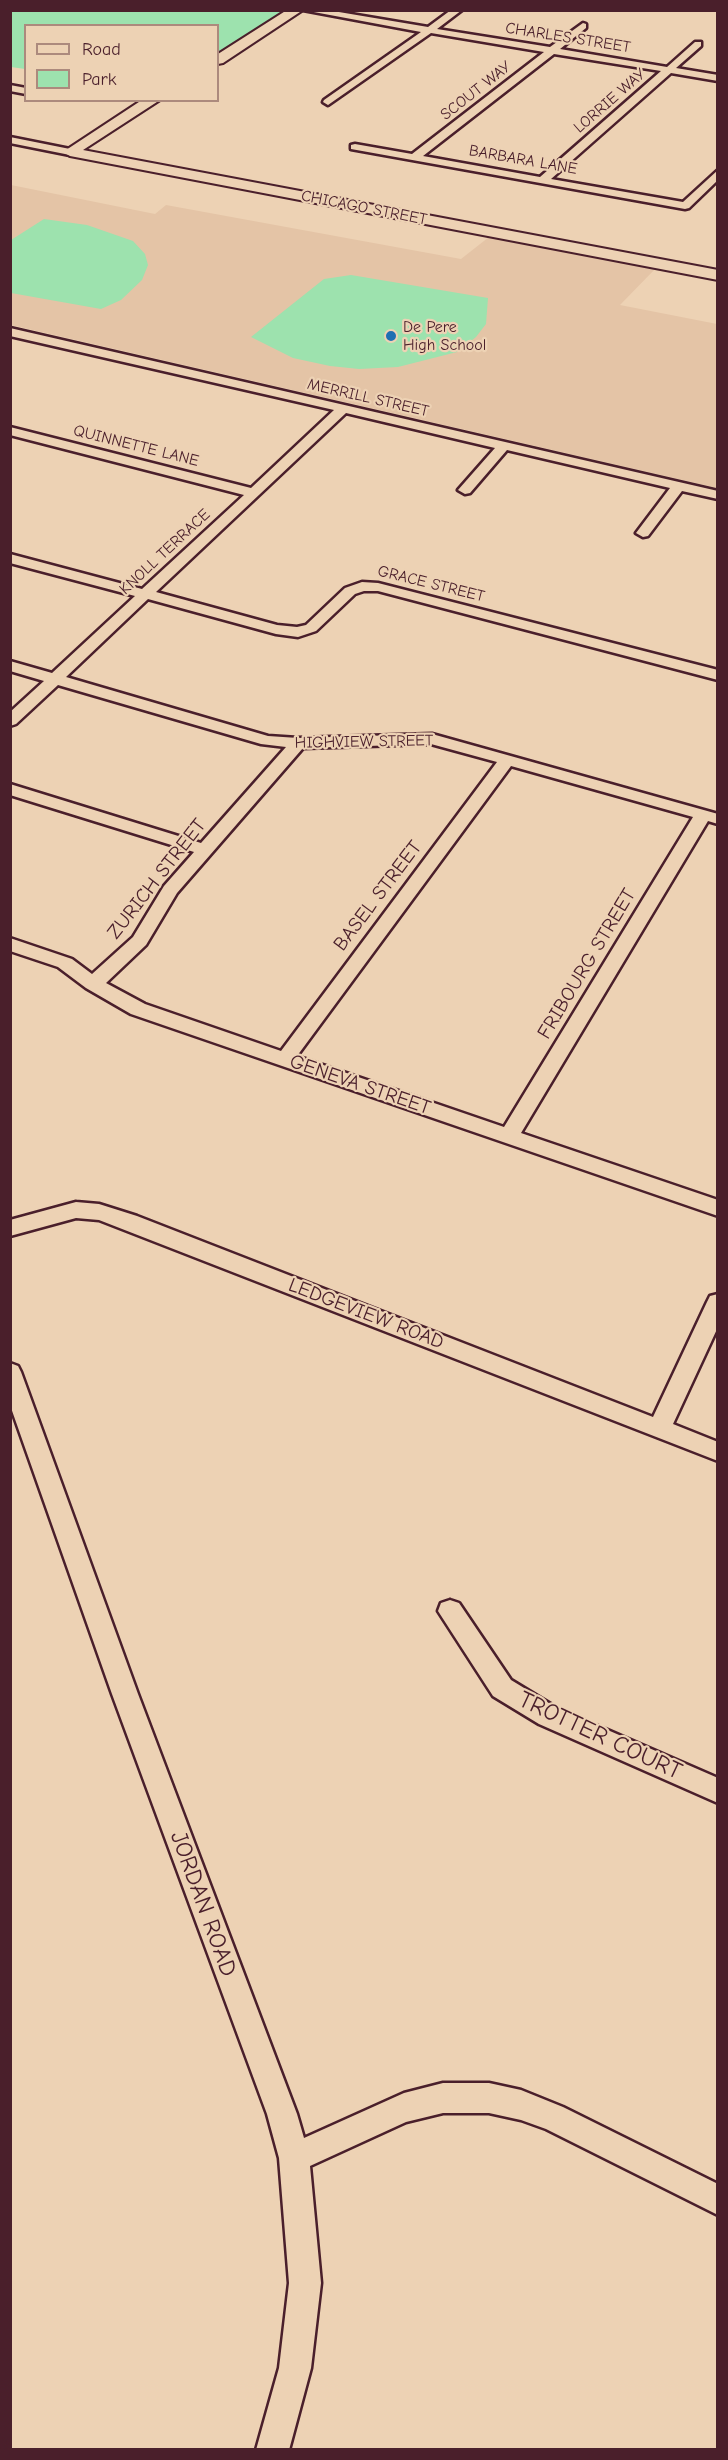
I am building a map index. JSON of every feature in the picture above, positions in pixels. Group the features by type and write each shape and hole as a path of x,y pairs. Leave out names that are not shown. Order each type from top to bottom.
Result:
{"street":[{"path":"219,59 297,10"},
{"name":"CHARLES STREET","path":"307,10 717,78"},
{"path":"328,102 458,10"},
{"name":"SCOUT WAY","path":"414,158 584,26"},
{"name":"LORRIE WAY","path":"542,181 698,44"},
{"path":"70,152 150,102"},
{"name":"CHICAGO STREET","path":"10,141 717,275"},
{"name":"BARBARA LANE","path":"355,147 686,206 717,173"},
{"name":"MERRILL STREET","path":"10,332 717,495"},
{"name":"KNOLL TERRACE","path":"10,721 344,410"},
{"name":"QUINNETTE LANE","path":"10,431 254,493"},
{"path":"465,490 504,446"},
{"path":"643,533 679,486"},
{"name":"GRACE STREET","path":"10,558 276,629 298,632 311,628 350,591 362,586 378,587 717,675"},
{"name":"HIGHVIEW STREET","path":"10,666 267,741 298,743 419,738 443,742 710,817"},
{"name":"ZURICH STREET","path":"93,984 140,941 170,890 298,743"},
{"name":"BASEL STREET","path":"285,1059 507,760"},
{"path":"10,789 205,850"},
{"name":"FRIBOURG STREET","path":"509,1136 710,817"},
{"name":"GENEVA STREET","path":"10,944 65,963 93,984 138,1008 717,1208"},
{"name":"LEDGEVIEW ROAD","path":"10,1228 76,1210 99,1212 130,1222 717,1452"},
{"path":"659,1429 717,1302"},
{"name":"JORDAN ROAD","path":"10,1372 125,1694 282,2115 294,2158 305,2283 295,2368 272,2450"},
{"name":"TROTTER COURT","path":"450,1611 502,1689 548,1716 717,1791"},
{"path":"294,2158 404,2108 443,2098 489,2098 521,2105 554,2117 717,2200"}],"shaded area":[{"name":"De Pere High School","path":"11,185 155,214 166,205 461,259 489,237 656,268 620,305 717,324 717,488 11,325"}],"green space":[{"path":"10,11 297,11 219,59 219,24 24,24 24,69 11,67"},
{"path":"44,219 87,225 133,241 145,254 148,265 142,280 121,300 101,309 11,293 11,240"},
{"path":"351,275 488,298 486,324 476,337 457,352 398,367 359,369 330,366 293,358 251,337 324,279"}],"place":[{"name":"De Pere High School","path":"391,336"}]}
